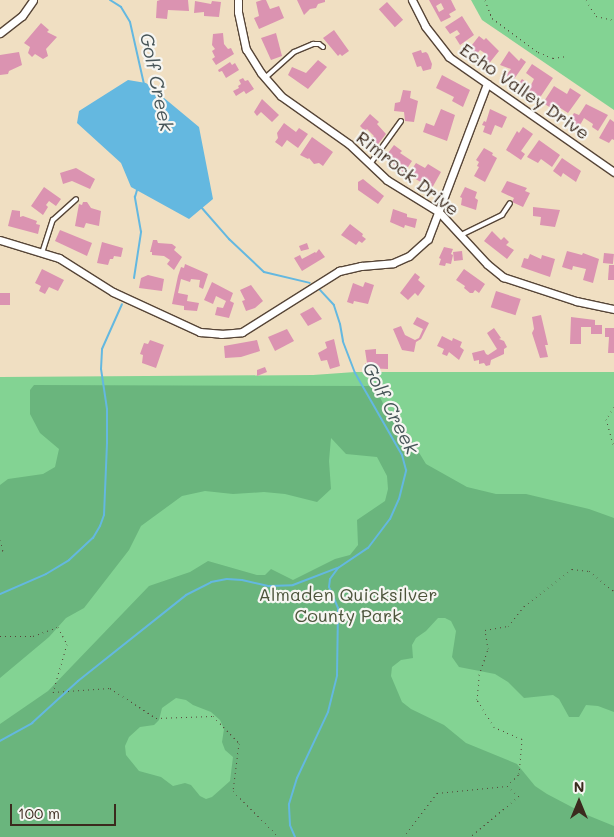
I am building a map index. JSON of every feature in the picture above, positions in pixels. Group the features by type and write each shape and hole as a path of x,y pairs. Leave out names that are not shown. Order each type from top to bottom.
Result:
{"street":[{"path":"0,33 22,16 33,0"},
{"name":"Rimrock Drive","path":"238,0 238,12 246,49 265,78 281,96 348,144 387,180 439,212 487,264 503,277 576,301 614,309"},
{"name":"Echo Valley Drive","path":"412,0 425,26 449,57 614,172"},
{"path":"0,240 59,258 113,292 200,332 221,334 242,332 339,271 393,263 409,256 428,239 487,84"}],"lane":[{"path":"265,78 294,52 313,44 319,44 324,47"},
{"path":"370,164 401,121"},
{"path":"42,253 53,220 76,199"},
{"path":"461,235 502,215 510,203"}],"path":[{"path":"484,0 492,18 531,47 548,57 567,56"},
{"path":"586,0 596,16 614,20"},
{"path":"614,407 606,419 614,447"},
{"path":"0,540 2,551 0,554"},
{"path":"403,837 437,793 508,786 519,774 522,739 494,727 477,700 479,675 488,649 484,630 508,626 524,606 572,569 589,571 614,592"},
{"path":"0,636 33,636 58,627 67,644 53,692 110,688 156,718 213,716 239,743 233,791 279,837"},
{"path":"470,837 519,796 508,786"}],"green space":[{"path":"471,0 614,0 614,110 482,20"},
{"name":"Almaden Quicksilver County Park","path":"355,372 614,372 614,837 0,837 0,377 313,375"},
{"name":"Almaden Quicksilver County Park","path":"34,385 375,386 390,419 407,433 426,464 467,487 496,494 526,494 589,509 614,518 614,712 598,706 586,705 579,717 569,717 559,699 553,695 524,698 508,682 495,674 459,667 452,657 456,631 451,621 445,618 438,618 426,631 416,638 412,645 413,658 401,660 392,667 391,676 402,702 411,709 444,725 466,743 517,764 535,786 547,794 587,815 614,826 614,837 0,837 0,724 48,691 149,586 190,572 208,561 257,575 265,575 271,569 293,580 335,559 350,555 358,545 357,520 385,501 388,489 387,476 377,457 346,454 331,438 329,461 331,489 317,502 285,494 264,492 233,494 205,491 182,496 141,526 129,550 84,608 66,618 49,637 0,678 0,485 8,479 43,474 55,467 59,449 40,433 30,414 30,390","holes":["176,698 186,700 211,712 220,720 224,729 222,742 225,750 233,757 230,781 212,797 206,799 200,796 191,785 185,783 173,786 161,777 139,771 126,755 125,746 129,737 140,727 154,725 159,720 162,708"]}],"water":[{"path":"128,80 146,83 199,127 213,199 189,219 131,187 121,163 77,123 79,111"}],"building":[{"path":"188,0 189,11 168,10 167,19 156,18 157,1"},
{"path":"266,0 270,9 279,6 284,18 259,29 254,18 259,16 256,2"},
{"path":"297,0 325,0 325,2 318,4 316,8 310,9 304,15"},
{"path":"429,0 451,0 456,10 449,14 451,17 441,22","holes":["441,3 444,9 439,12 436,6"]},
{"path":"195,1 211,4 212,1 221,2 219,17 204,16 204,12 194,13"},
{"path":"387,2 403,20 395,27 379,9"},
{"path":"462,16 474,35 460,45 455,37 460,34 457,30 450,34 445,27"},
{"path":"41,23 49,30 47,32 57,37 46,49 48,56 43,59 35,54 32,57 28,53 30,47 24,43"},
{"path":"334,30 349,51 342,56 340,54 338,56 323,38"},
{"path":"223,33 224,44 228,49 231,48 234,54 216,65 212,59 215,57 212,51 215,49 212,45 213,34"},
{"path":"276,33 282,56 271,60 261,38"},
{"path":"479,36 484,40 486,38 499,51 487,66 481,61 486,54 480,50 476,55 468,50"},
{"path":"421,50 422,53 426,52 428,54 432,64 431,69 423,71 421,66 417,67 412,53"},
{"path":"509,51 519,61 521,58 526,62 512,82 505,77 511,69 500,65"},
{"path":"19,52 22,65 9,71 8,74 0,75 0,55"},
{"path":"318,60 327,67 308,89 288,75 292,67 306,73"},
{"path":"230,62 232,65 235,63 239,70 226,78 222,71 219,72 218,70"},
{"path":"532,64 553,78 539,99 517,86 522,79 531,85 534,79 526,73"},
{"path":"442,75 470,90 463,107 452,101 454,97 436,88"},
{"path":"243,78 245,81 248,80 254,89 246,94 244,91 236,96 233,91 239,88 238,86 241,84 239,80"},
{"path":"554,86 567,94 570,88 581,95 568,113 554,104 551,108 543,103"},
{"path":"403,90 411,91 410,98 418,101 414,122 405,121 404,112 394,111 395,103 400,102"},
{"path":"262,99 279,115 272,122 261,112 257,116 254,112"},
{"path":"586,104 608,115 598,131 592,127 593,124 584,118 579,127 569,121 574,113 579,115"},
{"path":"441,109 455,115 447,141 423,132 426,123 434,126"},
{"path":"490,109 507,117 502,128 495,125 491,135 483,132 485,126 482,125 484,121 486,122"},
{"path":"370,114 379,122 377,124 386,134 375,148 368,142 374,136 367,129 365,131 360,126"},
{"path":"610,119 614,122 614,140 612,139 609,143 599,138"},
{"path":"284,123 296,132 299,128 308,134 298,148 287,140 282,147 275,142 278,138 277,133"},
{"path":"523,127 533,134 521,151 525,154 521,160 506,150 517,131 519,133"},
{"path":"312,137 333,152 323,166 319,163 314,164 309,158 300,155"},
{"path":"539,140 560,155 552,167 541,159 538,163 527,157"},
{"path":"394,145 402,151 400,153 412,161 404,173 385,157"},
{"path":"484,148 493,153 492,155 497,158 485,182 474,176 479,167 477,166 479,162 476,160"},
{"path":"562,158 581,171 576,182 563,173 561,177 553,171"},
{"path":"416,163 425,168 428,164 441,172 432,188 408,175"},
{"path":"76,168 95,179 90,189 72,181 63,184 60,173"},
{"path":"363,179 384,196 378,204 358,190 358,182"},
{"path":"507,181 527,188 525,191 530,193 523,207 512,202 514,198 501,192"},
{"path":"44,187 61,199 56,206 49,201 43,215 31,206"},
{"path":"465,187 477,192 475,198 478,200 476,210 461,205 462,198 460,197"},
{"path":"83,202 87,202 91,208 101,211 99,226 86,223 84,228 75,226 79,204 82,205"},
{"path":"533,207 560,210 555,227 540,225 541,217 533,216"},
{"path":"393,209 407,214 407,217 417,219 415,228 405,225 404,228 390,222"},
{"path":"12,210 20,211 20,217 23,216 37,221 36,224 40,225 38,234 8,226"},
{"path":"350,224 363,234 362,236 366,239 362,243 359,241 356,245 341,235"},
{"path":"60,230 92,243 87,256 55,241"},
{"path":"492,231 501,240 504,237 509,242 506,245 514,250 507,259 484,241"},
{"path":"153,240 157,240 158,243 172,244 176,247 174,250 182,257 174,270 167,264 170,260 164,256 152,255 152,252 150,252"},
{"path":"102,242 123,248 121,257 114,256 113,259 110,259 108,265 97,263"},
{"path":"307,243 309,249 301,251 299,246"},
{"path":"444,247 453,249 451,264 446,263 445,266 439,265 441,259 439,258"},
{"path":"319,249 325,257 302,271 294,258 300,255 302,259 316,253"},
{"path":"462,251 463,260 454,261 453,252"},
{"path":"567,251 582,255 583,253 599,259 593,283 583,280 586,269 573,266 572,270 562,267"},
{"path":"604,253 614,254 613,264 603,263"},
{"path":"530,254 541,259 542,255 555,259 550,277 521,267 524,258 528,259"},
{"path":"185,264 208,274 203,289 199,287 200,280 191,279 190,282 181,279 178,293 188,295 187,301 199,303 197,311 184,310 184,306 172,304 178,276 181,267 184,268"},
{"path":"609,265 614,265 614,280 608,280"},
{"path":"42,269 64,280 58,291 49,287 45,294 39,291 41,286 35,283"},
{"path":"464,269 485,284 479,293 475,290 473,293 470,293 464,288 465,286 456,280"},
{"path":"415,273 420,277 418,280 425,286 418,296 415,293 408,300 400,293"},
{"path":"148,275 164,279 162,291 139,288 141,278"},
{"path":"212,282 233,293 230,301 234,303 229,318 215,315 217,307 223,308 226,301 216,296 213,304 204,300"},
{"path":"365,282 374,285 368,304 354,301 353,304 347,302 353,283 363,287"},
{"path":"251,285 263,301 255,308 246,311 242,301 245,300 240,290"},
{"path":"496,291 521,299 515,315 491,307"},
{"path":"0,293 10,293 10,305 0,305"},
{"path":"313,307 322,319 308,326 300,314"},
{"path":"541,315 548,345 545,345 548,357 540,358 532,333 534,329 532,317"},
{"path":"417,317 429,323 421,339 416,342 414,352 402,350 393,329 401,326 405,335 415,340 419,338 423,329 413,324"},
{"path":"571,317 595,320 595,325 602,325 602,334 591,334 591,327 581,327 581,344 570,344"},
{"path":"494,328 501,338 499,339 504,341 507,347 504,349 504,354 491,360 490,365 479,364 479,360 474,361 472,353 484,350 488,355 497,349 487,333"},
{"path":"605,328 614,328 614,353 608,353 609,337 605,337"},
{"path":"287,329 294,341 275,351 268,337"},
{"path":"442,336 452,341 453,338 462,342 460,347 464,350 459,360 449,352 447,356 442,354 444,349 437,346"},
{"path":"334,339 340,366 330,369 327,360 321,361 318,353 327,348 325,342"},
{"path":"150,340 164,345 156,368 142,363 143,355 140,354 144,343 148,344"},
{"path":"257,340 260,351 241,357 225,358 224,346"},
{"path":"376,349 376,354 388,354 388,369 365,368 365,363 367,363 365,350"},
{"path":"265,367 267,372 257,376 257,370"}],"waterway":[{"name":"Golf Creek","path":"110,0 121,7 130,22 144,84"},
{"path":"134,278 141,232 135,197 137,190"},
{"name":"Golf Creek","path":"201,207 229,239 264,272 310,283"},
{"name":"Golf Creek","path":"295,837 290,825 289,804 297,778 328,712 337,675 338,608 329,587 330,579 338,568 368,548 390,519 399,499 406,470 402,455 355,373 343,341 334,305 319,289"},
{"path":"0,594 46,574 69,560 93,538 100,526 104,515 107,443 107,409 101,369 102,349 122,304"},
{"path":"0,741 32,723 78,681 186,595 211,582 227,579 269,586 293,585 337,568"}]}
